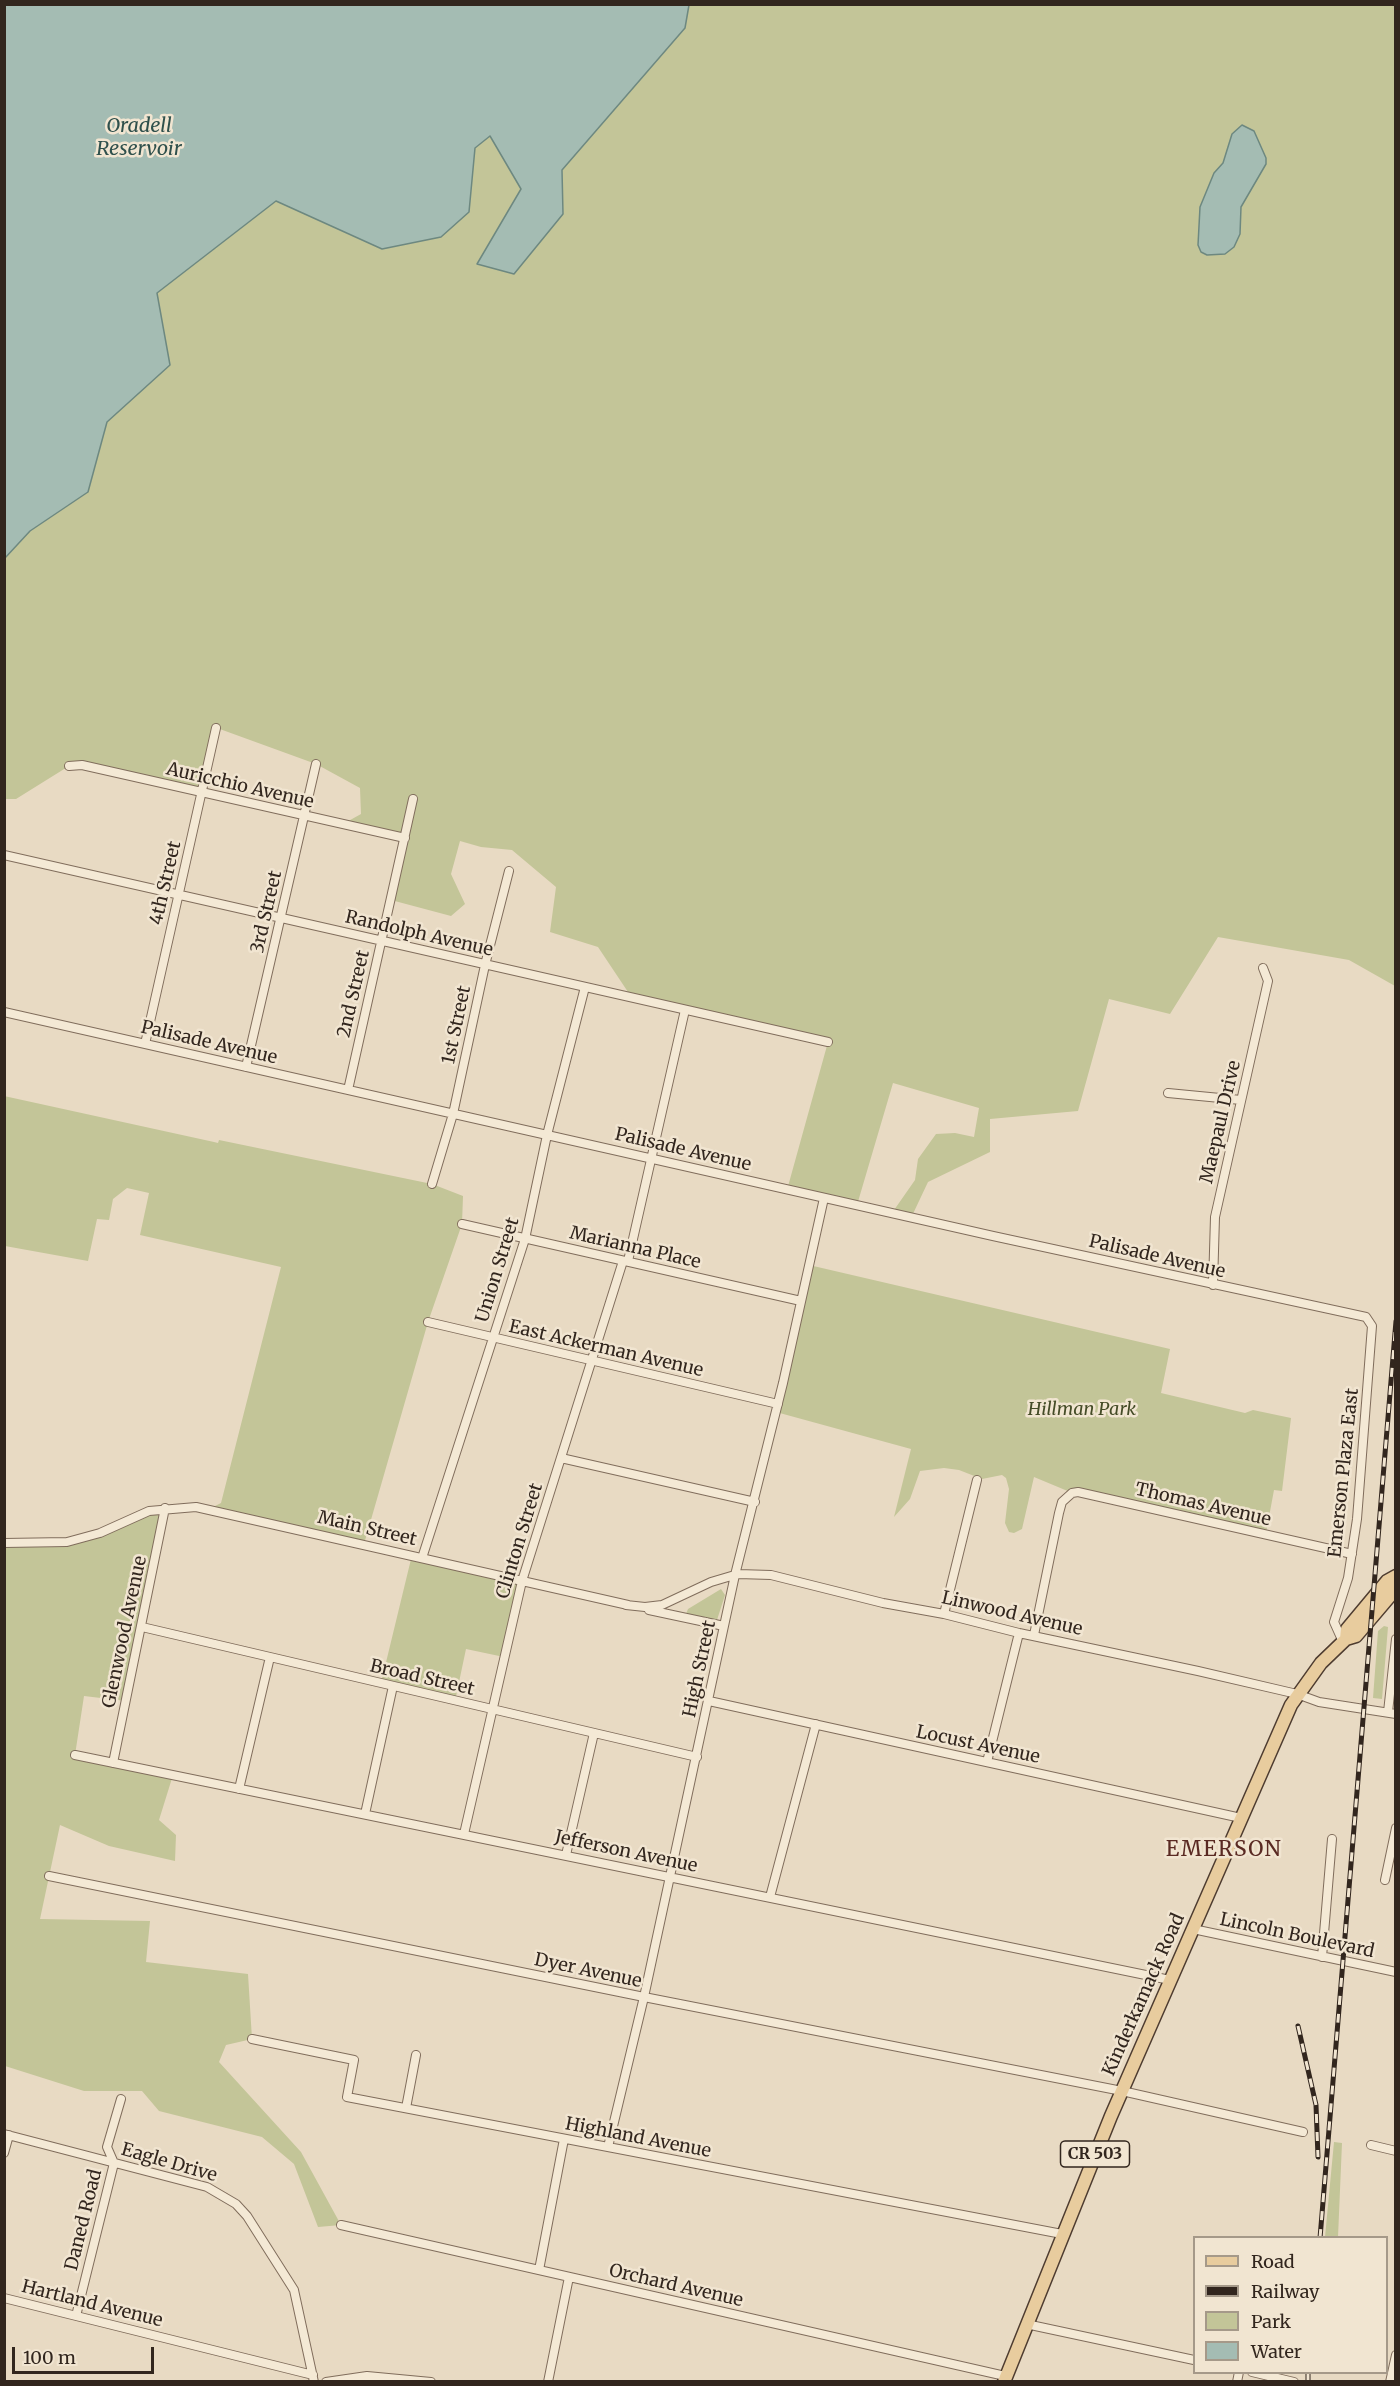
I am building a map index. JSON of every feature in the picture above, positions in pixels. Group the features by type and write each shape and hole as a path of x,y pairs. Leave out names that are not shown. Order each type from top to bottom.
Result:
{"main road":[{"name":"Kinderkamack Road","path":"1344,1640 1347,1629 1387,1581 1395,1576"},
{"name":"Kinderkamack Road","path":"1005,2379 1122,2091 1297,1694 1321,1663 1344,1640 1356,1636 1395,1589"}],"street":[{"name":"4th Street","path":"145,1044 216,728"},
{"name":"3rd Street","path":"246,1067 316,764"},
{"name":"Auricchio Avenue","path":"69,766 82,765 405,838"},
{"name":"2nd Street","path":"348,1090 413,800"},
{"name":"Randolph Avenue","path":"4,855 828,1042"},
{"name":"1st Street","path":"432,1184 453,1114 485,965 509,871"},
{"name":"Maepaul Drive","path":"1213,1285 1215,1216 1268,981 1263,968"},
{"name":"Union Street","path":"422,1558 525,1239 547,1135 585,987"},
{"name":"Clinton Street","path":"464,1834 522,1581 626,1261 685,1010"},
{"name":"Palisade Avenue","path":"4,1012 824,1198 1355,1315"},
{"path":"1167,1093 1241,1100"},
{"name":"High Street","path":"608,2147 644,1998 735,1575 755,1502 824,1198"},
{"name":"Marianna Place","path":"462,1224 801,1301"},
{"name":"Emerson Plaza East","path":"1344,1640 1334,1622 1352,1554 1372,1326 1366,1317 1355,1315"},
{"name":"East Ackerman Avenue","path":"428,1322 492,1339 778,1404"},
{"path":"561,1458 755,1502"},
{"path":"944,1614 977,1480"},
{"name":"Thomas Avenue","path":"1034,1635 1059,1513 1066,1496 1078,1492 1352,1554"},
{"name":"Main Street","path":"4,1543 67,1542 100,1533 133,1517 165,1508 211,1508 724,1626"},
{"name":"Glenwood Avenue","path":"113,1763 165,1508"},
{"name":"Linwood Avenue","path":"626,1605 662,1605 711,1582 735,1575 771,1575 882,1603 944,1614 1019,1633 1297,1694 1319,1702 1392,1713"},
{"name":"Broad Street","path":"141,1628 697,1757"},
{"path":"987,1762 1019,1633"},
{"path":"1392,1713 1395,1639"},
{"path":"239,1789 270,1658"},
{"path":"365,1814 393,1686"},
{"name":"Locust Avenue","path":"709,1701 1241,1818"},
{"path":"770,1897 816,1724"},
{"path":"566,1855 594,1733"},
{"name":"Jefferson Avenue","path":"75,1755 1170,1980"},
{"path":"1385,1880 1395,1828"},
{"path":"1322,1957 1332,1839"},
{"name":"Dyer Avenue","path":"49,1876 644,1998 1122,2091 1303,2132"},
{"name":"Lincoln Boulevard","path":"1193,1929 1395,1972"},
{"name":"Highland Avenue","path":"252,2039 354,2061 347,2097 1062,2234"},
{"path":"406,2108 416,2055"},
{"name":"Daned Road","path":"76,2316 114,2163 107,2147 122,2099"},
{"path":"4,2153 7,2135"},
{"name":"Eagle Drive","path":"7,2135 207,2187 236,2204 247,2216 294,2290 313,2378"},
{"path":"539,2270 564,2139"},
{"path":"1371,2145 1395,2151"},
{"name":"Orchard Avenue","path":"341,2225 1005,2379"},
{"path":"548,2382 569,2277"},
{"name":"Hartland Avenue","path":"4,2298 313,2378"},
{"path":"1026,2324 1193,2360"},
{"path":"1390,2382 1395,2355"},
{"path":"1257,2374 1294,2382"},
{"path":"326,2382 367,2376 394,2376 431,2382"}],"green space":[{"path":"689,5 1395,5 1395,986 1349,960 1218,937 1170,1014 1109,999 1078,1111 990,1119 990,1152 928,1182 911,1218 892,1213 915,1180 918,1159 936,1134 955,1133 974,1137 979,1108 893,1083 857,1205 787,1190 828,1042 632,998 598,947 550,932 556,887 512,850 481,847 460,841 451,874 465,904 451,916 391,900 405,838 343,824 361,814 360,788 316,764 217,728 202,792 82,765 69,766 16,799 5,799 4,558 30,531 88,492 107,422 170,365 157,293 276,201 382,249 469,212 475,148 490,136 521,189 477,264 563,214 562,170 685,28"},
{"path":"4,1096 218,1143 219,1140 432,1184 463,1196 462,1224 428,1322 364,1544 211,1508 221,1503 281,1267 140,1235 149,1193 127,1188 113,1199 109,1220 97,1219 88,1261 5,1246"},
{"name":"Hillman Park","path":"809,1265 1170,1349 1161,1393 1245,1413 1253,1410 1291,1418 1282,1491 1274,1490 1266,1533 1070,1492 1034,1477 1022,1529 1014,1533 1009,1532 1005,1523 1009,1489 1006,1478 1002,1475 982,1479 959,1470 944,1468 920,1471 910,1499 894,1517 911,1449 776,1412"},
{"path":"165,1508 126,1701 84,1696 75,1755 173,1775 159,1820 176,1835 175,1861 109,1846 60,1825 40,1919 150,1921 146,1962 248,1974 252,2039 226,2045 219,2062 301,2152 341,2225 318,2227 294,2164 262,2137 159,2111 142,2091 84,2091 5,2066 5,1543 67,1542"},
{"path":"412,1555 522,1581 504,1657 466,1649 455,1701 381,1683"},
{"path":"721,1589 725,1595 717,1620 686,1614 688,1609"},
{"path":"1384,1626 1388,1627 1382,1699 1373,1698 1378,1631"},
{"path":"1334,2142 1342,2143 1338,2236 1325,2236"}],"water":[{"name":"Oradell Reservoir","path":"5,4 689,5 685,28 562,170 563,214 514,274 477,264 521,189 490,136 475,148 469,212 441,237 382,249 276,201 157,293 170,365 107,422 88,492 30,531 5,558"},
{"path":"1242,125 1254,131 1266,158 1266,164 1241,207 1240,234 1234,247 1225,254 1207,255 1201,252 1198,245 1200,207 1214,173 1223,163 1232,134"}],"railway":[{"path":"1320,2236 1396,1321"},
{"path":"1298,2026 1316,2105 1318,2157"},
{"path":"1308,2374 1308,2382"}],"district":[{"name":"EMERSON","path":"1224,1850"}]}
